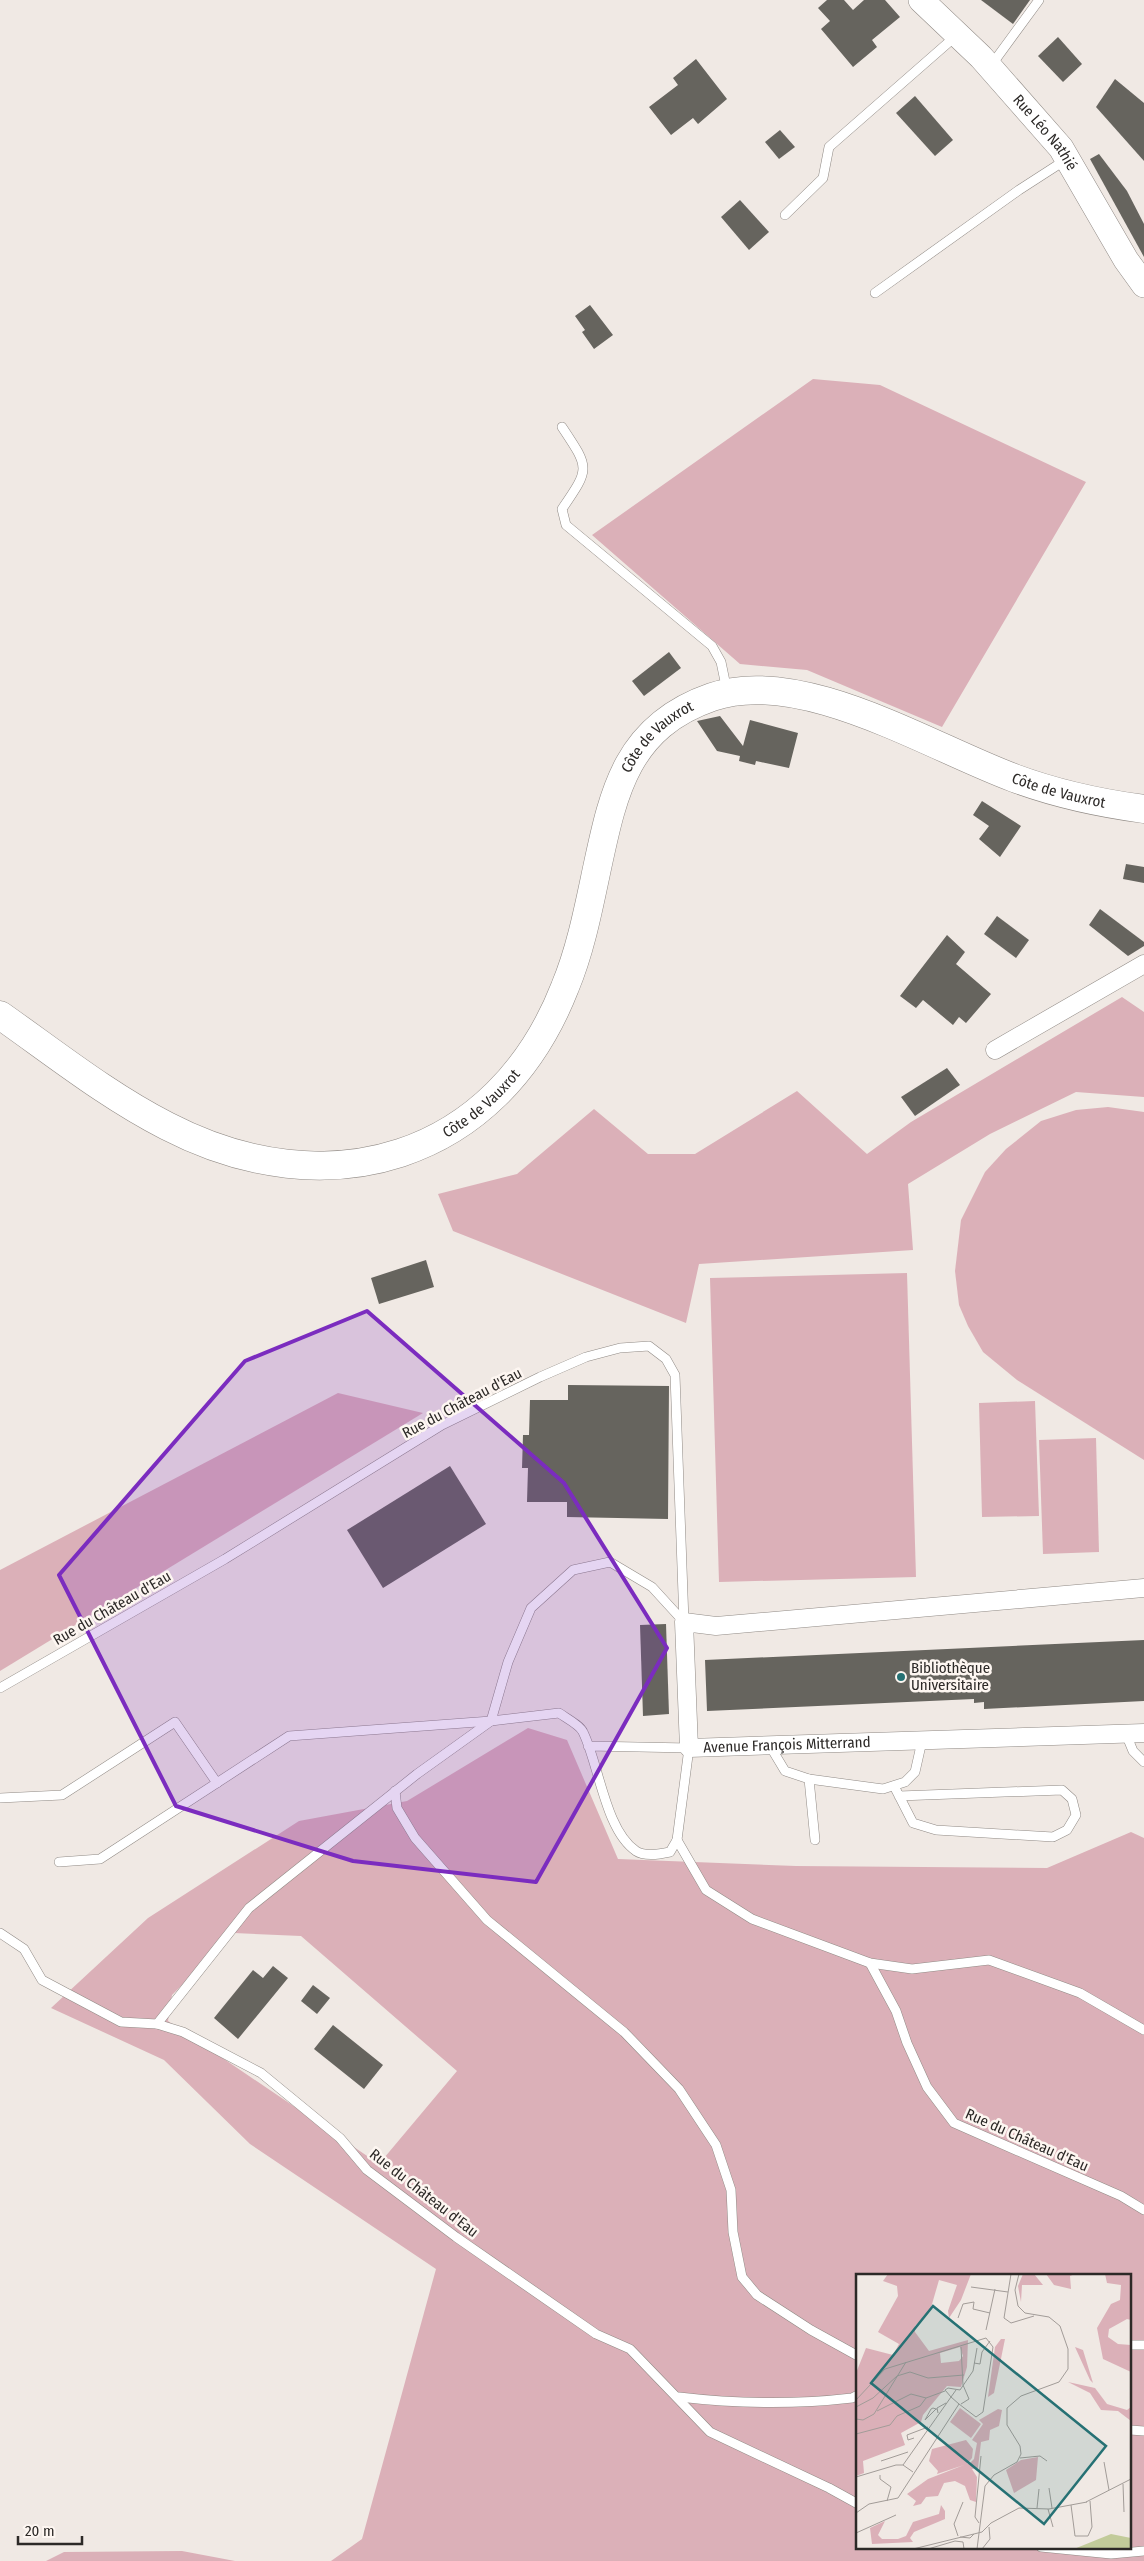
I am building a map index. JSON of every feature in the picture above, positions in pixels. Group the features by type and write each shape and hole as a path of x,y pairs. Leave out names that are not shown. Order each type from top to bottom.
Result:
{"main road":[{"name":"Rue Léo Nathié","path":"921,0 990,67 1061,148 1126,260 1144,285"},
{"name":"Côte de Vauxrot","path":"0,1015 114,1095 168,1127 215,1146 280,1163 305,1166 356,1164 396,1156 431,1142 466,1120 493,1097 528,1055 552,1018 565,988 588,910 611,803 622,776 641,745 658,728 710,697 728,693 787,691 825,701 1030,784 1073,798 1144,810"}],"street":[{"path":"995,1050 1144,964"},
{"path":"684,1622 716,1626 1144,1588"},
{"name":"Avenue François Mitterrand","path":"684,1622 689,1748 1144,1733"}],"lane":[{"path":"990,67 1039,0"},
{"path":"785,215 824,178 829,146 958,34"},
{"path":"876,294 1019,190 1067,159"},
{"path":"562,427 584,459 584,478 562,509 566,525 712,646 722,662 728,693"},
{"name":"Rue du Château d'Eau","path":"0,1688 225,1559 442,1425 540,1377 586,1357 620,1348 649,1346 666,1359 676,1375 684,1622"},
{"path":"157,2024 249,1908 395,1791 491,1722 508,1662 531,1608 573,1570 610,1562 652,1587 684,1622"},
{"path":"59,1862 100,1859 289,1736 491,1722 559,1713 583,1730 588,1746 600,1784 623,1839 638,1853 657,1855 670,1852 678,1840 689,1748 588,1746"},
{"path":"0,1798 62,1795 175,1722 217,1783"},
{"path":"1126,1734 1133,1751 1144,1762"},
{"path":"770,1746 785,1771 809,1779 883,1789 905,1782 915,1772 922,1741"},
{"path":"809,1779 815,1840"},
{"path":"894,1786 899,1796 913,1823 936,1830 1053,1837 1067,1830 1076,1815 1072,1799 1062,1790 899,1796"},
{"path":"395,1791 397,1808 415,1838 487,1920 624,2032 679,2089 716,2145 731,2190 733,2232 742,2277 757,2295 811,2330 856,2355"},
{"path":"678,1840 706,1890 744,1915 870,1963 912,1969 989,1960 1080,1993 1144,2030"},
{"name":"Rue du Château d'Eau","path":"0,1934 24,1949 42,1980 121,2022 157,2024 183,2032 261,2073 340,2138 367,2170 456,2237 596,2334 630,2349 679,2397 710,2432 829,2488 856,2503"},
{"name":"Rue du Château d'Eau","path":"870,1963 896,2011 907,2043 926,2087 954,2123 1121,2196 1144,2210"},
{"path":"679,2397 734,2404 808,2403 856,2396"},
{"path":"1051,2548 1111,2554 1144,2551"}],"highlighted area":[{"path":"367,1311 564,1483 667,1648 536,1882 353,1861 176,1806 59,1575 245,1361"}],"shaded area":[{"path":"813,379 880,385 1086,482 942,727 807,670 740,664 592,535"},
{"path":"1122,997 1144,1012 1144,1097 1076,1092 990,1134 908,1184 913,1250 699,1264 686,1323 453,1231 438,1194 517,1174 594,1109 648,1154 695,1154 797,1091 867,1154 911,1122"},
{"path":"1108,1107 1144,1112 1144,1460 1017,1380 983,1352 968,1326 959,1305 955,1271 961,1220 985,1172 1006,1149 1041,1121 1076,1110"},
{"path":"907,1273 916,1577 719,1582 710,1278"},
{"path":"338,1393 423,1413 0,1671 0,1570"},
{"path":"1035,1401 1039,1516 982,1517 979,1403"},
{"path":"1096,1438 1099,1552 1043,1554 1039,1440"},
{"path":"528,1728 567,1740 618,1859 796,1866 1047,1868 1131,1832 1144,1838 1144,2561 331,2561 362,2539 436,2269 250,2144 164,2060 51,2008 148,1918 299,1821 407,1801","holes":["234,1933 301,1936 457,2071 379,2164 168,2021 172,1995"]},
{"path":"182,2551 235,2561 46,2561 64,2552"}],"building":[{"path":"827,0 844,0 853,10 864,0 885,0 900,17 872,40 877,47 853,67 821,29 830,21 818,8"},
{"path":"981,0 1030,0 1013,24"},
{"path":"1058,37 1082,64 1063,82 1038,56"},
{"path":"696,59 727,99 698,124 693,118 671,135 649,107 678,85 673,78"},
{"path":"1115,79 1144,103 1144,161 1096,107"},
{"path":"915,96 953,140 935,156 896,113"},
{"path":"780,130 795,147 779,159 765,142"},
{"path":"1099,154 1127,191 1144,224 1144,257 1090,159"},
{"path":"740,200 769,232 749,250 721,217"},
{"path":"590,305 613,335 594,349 582,332 585,330 575,316"},
{"path":"669,652 681,668 644,696 632,681"},
{"path":"720,716 743,746 750,720 798,733 789,768 756,761 755,765 739,761 740,756 717,751 697,721"},
{"path":"982,801 1021,826 1000,857 979,839 989,826 973,815"},
{"path":"1126,864 1144,867 1144,883 1123,879"},
{"path":"1100,909 1144,942 1144,946 1128,956 1089,925"},
{"path":"997,916 1029,940 1016,958 984,934"},
{"path":"947,935 965,952 956,964 991,994 966,1023 959,1017 953,1025 923,1000 916,1008 900,996"},
{"path":"947,1068 960,1085 915,1116 901,1097"},
{"path":"426,1260 434,1287 379,1304 371,1278"},
{"path":"568,1385 669,1386 668,1519 567,1517 567,1502 527,1502 528,1468 522,1468 523,1435 529,1435 530,1400 568,1400"},
{"path":"450,1466 486,1524 383,1588 347,1530"},
{"path":"666,1624 669,1714 643,1716 640,1625"},
{"path":"1144,1640 1144,1701 984,1709 984,1702 974,1703 974,1699 707,1711 705,1660"},
{"path":"273,1966 288,1978 238,2039 214,2018 253,1970 263,1978"},
{"path":"313,1985 330,1998 317,2014 301,2001"},
{"path":"333,2025 383,2065 364,2089 314,2049"}],"place":[{"name":"Bibliothèque Universitaire","path":"901,1677"}]}
